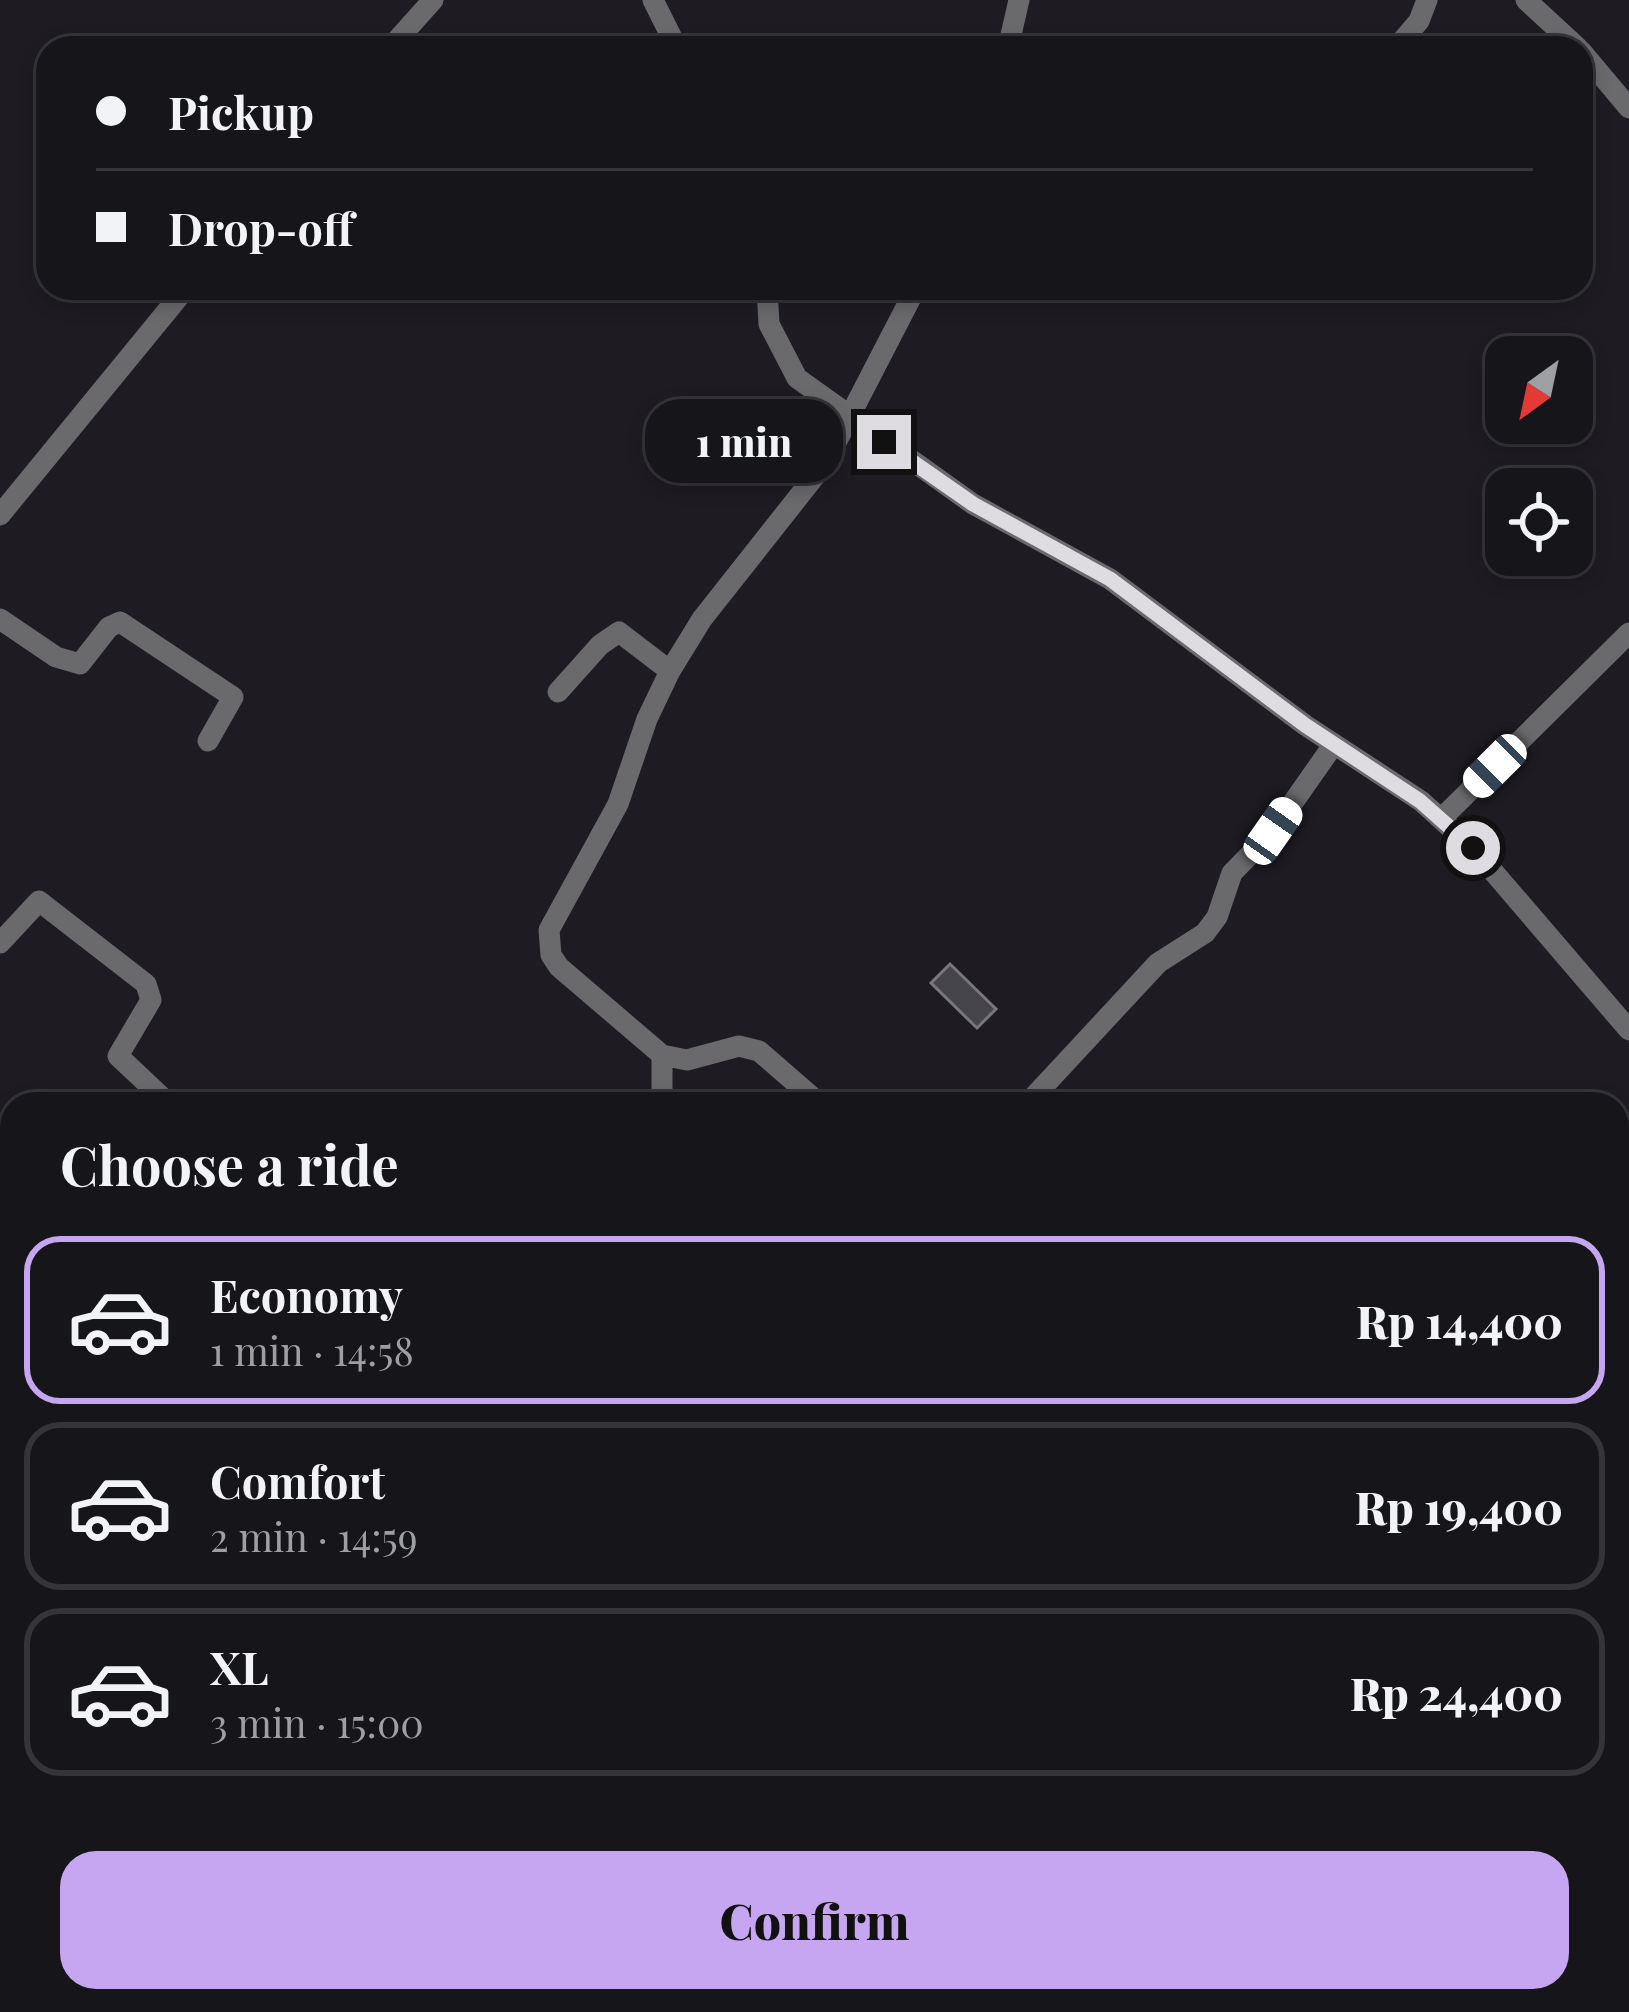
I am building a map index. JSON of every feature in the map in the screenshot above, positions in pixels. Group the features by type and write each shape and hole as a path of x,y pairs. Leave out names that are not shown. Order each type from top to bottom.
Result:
{"street":[{"path":"401,36 433,0"},
{"path":"653,0 670,36"},
{"path":"1011,36 1019,0"},
{"path":"1407,36 1419,22 1427,0"},
{"path":"1526,0 1564,36"},
{"path":"1593,66 1629,108"},
{"path":"0,515 176,300"},
{"path":"768,300 769,324 784,361 852,419 973,504 1110,579 1442,818 1629,1030"},
{"path":"806,1092 759,1051 739,1046 687,1060 662,1055 559,967 548,940 618,804 646,719 670,671 702,619 803,495 852,419 908,300"},
{"path":"0,619 56,657 80,664 109,627 120,622 233,697 208,741"},
{"path":"558,692 619,632 670,671"},
{"path":"1442,818 1629,633"},
{"path":"1038,1092 1158,963 1205,933 1232,873 1273,831 1334,744"},
{"path":"0,943 39,902 146,984 151,1000 118,1056 156,1092"},
{"path":"662,1055 662,1092"}],"building":[{"path":"950,964 996,1009 977,1028 931,983"}],"route":[{"path":"884,442 973,504 1110,579 1305,725 1420,801 1473,848"}]}
